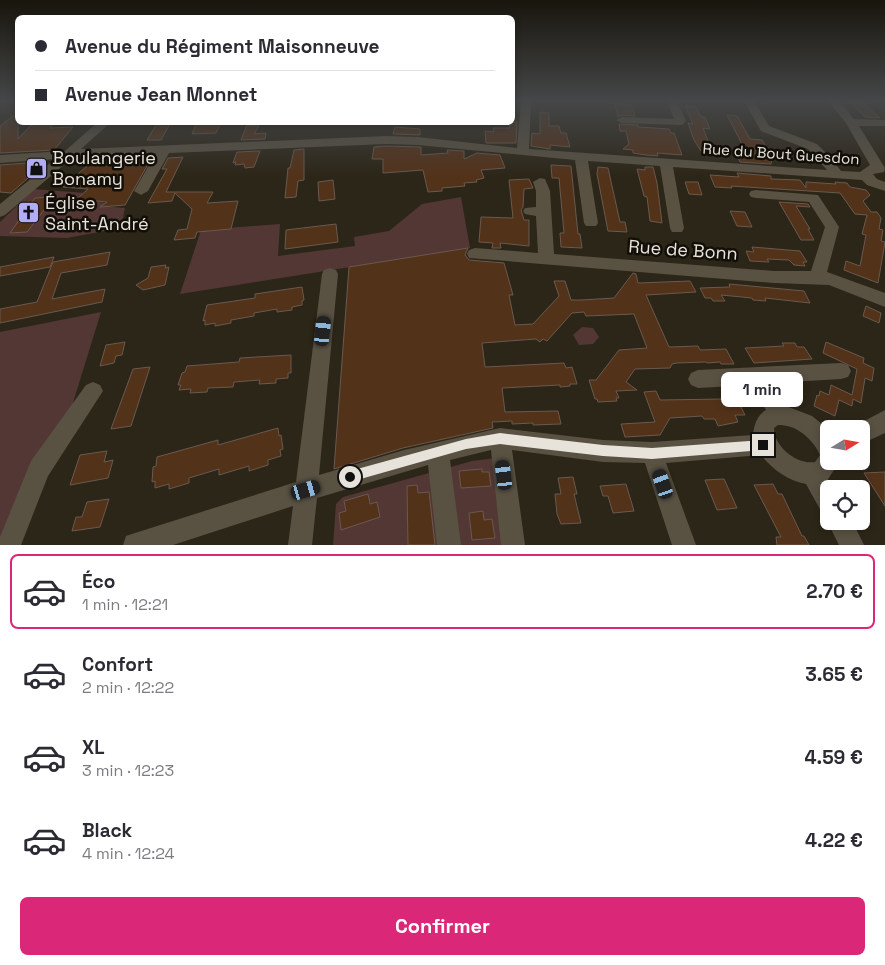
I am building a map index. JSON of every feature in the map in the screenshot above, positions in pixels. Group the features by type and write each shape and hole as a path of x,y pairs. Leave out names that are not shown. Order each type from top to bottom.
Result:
{"street":[{"path":"0,212 101,126"},
{"path":"524,152 525,126"},
{"path":"764,126 811,144 823,154 837,175"},
{"path":"854,126 882,170"},
{"name":"Rue du Bout Guesdon","path":"66,155 386,140 418,141 524,152 666,163 866,176"},
{"path":"141,191 165,149"},
{"path":"0,159 66,155"},
{"path":"581,156 591,223"},
{"path":"666,163 677,228"},
{"path":"882,170 869,170 866,176 872,182 885,188"},
{"path":"540,182 544,191 537,212 546,259"},
{"path":"756,194 813,198 832,227 817,277"},
{"name":"Rue de Bonn","path":"475,254 774,277 817,277 831,279 885,300"},
{"path":"300,545 330,274"},
{"path":"698,379 841,371"},
{"path":"757,376 780,416"},
{"path":"9,545 39,469 93,391"},
{"path":"820,440 818,434 804,422 792,417 780,416 770,418 764,425 763,432 767,444 779,460 787,466 797,471 820,457"},
{"path":"870,430 885,420"},
{"path":"135,545 306,490 466,444 500,438 603,451 652,453 767,444"},
{"path":"500,438 513,545"},
{"path":"438,452 449,545"},
{"path":"652,453 684,545"},
{"path":"844,530 852,545"}],"shaded area":[{"path":"34,189 84,193 78,199 106,203 102,206 125,208 121,228 67,238 0,236 0,222"},
{"path":"461,197 470,248 180,294 201,230 280,224 278,256 355,246 354,237 389,231 422,204"},
{"path":"101,312 72,406 0,543 0,332"},
{"path":"582,327 593,328 599,337 593,344 579,345 573,335"},
{"path":"496,458 507,545 333,545 336,504 343,497 472,461"}],"building":[{"path":"0,126 18,126 18,139 30,126 73,127 54,150 0,153"},
{"path":"155,126 169,126 161,140 147,140"},
{"path":"195,126 219,126 216,133 192,134"},
{"path":"246,126 259,126 254,134 266,133 265,139 241,140"},
{"path":"510,126 517,126 516,143 486,143 485,131 494,132 493,128 510,128"},
{"path":"540,126 559,126 561,133 566,133 570,147 550,145 550,149 531,146 532,133 540,134"},
{"path":"619,126 669,129 671,133 674,133 682,155 657,153 658,156 633,153 633,150 623,149 629,144 626,131 620,131"},
{"path":"689,126 709,126 710,129 703,128 712,151 701,151 694,140"},
{"path":"733,126 743,126 750,139 762,140 772,158 771,164 740,162 734,149 745,150"},
{"path":"395,127 420,129 420,135 393,134"},
{"path":"374,147 421,147 421,155 448,153 447,150 464,151 464,159 477,153 500,155 505,168 481,170 484,178 476,180 477,182 464,183 465,186 442,188 442,191 428,192 423,170 383,173 383,159 372,159"},
{"path":"304,149 304,180 298,181 296,197 285,198 288,168 290,168 294,150"},
{"path":"260,151 254,167 245,168 244,164 235,165 236,162 233,163 237,152"},
{"path":"183,157 166,192 213,192 207,203 238,201 231,229 197,232 195,238 174,240 178,230 187,229 192,209 175,193 172,201 148,203 167,169 162,169 168,158"},
{"path":"95,159 123,162 125,160 151,159 125,205 100,207 107,202 77,199 88,189 63,187"},
{"path":"40,162 37,170 11,193 0,192 0,165"},
{"path":"551,165 571,166 578,234 580,234 582,248 561,247 560,233 564,233 559,178 552,178"},
{"path":"598,167 608,168 620,222 625,222 627,232 608,231 597,174"},
{"path":"645,167 653,167 662,223 650,221 647,197 644,196 637,169 645,170"},
{"path":"737,173 771,176 771,179 800,180 806,188 806,182 836,184 835,182 847,183 850,187 866,190 870,195 863,201 871,212 877,212 881,218 879,229 883,230 881,241 885,242 878,283 844,270 846,261 860,266 866,235 862,234 867,215 855,214 840,193 731,186 732,188 715,187 710,175 739,177"},
{"path":"529,179 533,188 524,189 523,207 521,210 524,220 529,220 529,246 500,243 501,248 492,248 493,243 479,242 481,217 513,218 509,180"},
{"path":"333,180 335,199 319,201 318,182"},
{"path":"685,182 698,182 702,195 689,194"},
{"name":"Église Saint-André","path":"54,197 27,232 10,233 35,198"},
{"path":"779,202 808,204 810,207 796,206 810,229 808,229 814,240 801,240"},
{"path":"730,211 745,212 752,227 737,226"},
{"path":"336,224 338,242 285,249 286,230"},
{"path":"752,247 800,251 807,262 803,262 805,266 794,265 789,260 767,259 769,262 750,261 746,251 754,252"},
{"path":"468,248 465,255 469,260 504,263 513,295 509,295 515,325 533,324 559,296 554,281 565,281 571,300 581,300 614,298 633,273 636,274 638,283 690,281 696,292 646,295 669,347 698,346 700,350 726,349 734,364 721,364 720,362 677,363 672,364 670,368 635,369 626,382 637,390 616,391 619,398 616,398 617,401 598,402 595,399 589,380 596,380 619,350 647,348 634,314 586,316 584,312 572,313 547,341 543,339 540,342 536,339 482,343 485,367 564,363 566,368 572,367 577,384 560,387 560,385 502,388 505,412 558,411 561,424 533,425 533,423 512,424 512,421 492,422 493,428 403,448 334,469 349,267"},
{"path":"110,252 107,265 61,273 52,299 105,289 102,302 0,323 0,309 37,302 53,262"},
{"path":"54,257 50,267 0,276 0,267"},
{"path":"166,265 165,268 169,267 165,285 143,290 136,285 148,278 151,267"},
{"path":"729,284 804,291 810,303 765,298 766,301 753,300 752,298 721,295 725,301 713,301 711,298 705,298 700,288 730,287"},
{"path":"302,287 304,300 302,305 292,307 292,310 277,312 277,309 254,313 254,316 231,320 231,323 215,326 215,323 205,325 205,320 203,321 207,305 255,298 255,294"},
{"path":"866,306 881,313 879,323 863,316"},
{"path":"125,342 122,355 116,356 114,363 100,366 106,345"},
{"path":"826,342 864,358 863,363 874,368 872,381 865,378 861,403 853,399 852,406 839,400 835,416 814,406 817,395 819,396 820,391 829,395 831,385 852,395 857,369 823,353"},
{"path":"782,343 795,343 797,347 804,347 812,359 754,363 745,348 784,346"},
{"path":"291,355 291,373 288,373 288,378 276,379 276,383 259,384 260,380 234,382 233,387 208,388 207,392 190,393 191,389 179,390 181,385 178,385 182,373 185,372 187,366 239,362 240,358"},
{"path":"150,367 131,426 111,429 133,369"},
{"path":"656,391 660,400 736,397 745,415 735,415 738,422 718,426 715,419 704,419 702,416 670,418 660,435 625,437 621,424 655,422 644,392"},
{"path":"278,428 283,449 280,450 281,456 268,460 268,465 249,471 249,466 219,475 219,469 189,478 189,483 169,489 169,484 155,488 155,481 152,482 153,467 156,466 157,457 218,440 218,445"},
{"path":"107,451 104,462 113,460 108,478 70,485 80,455"},
{"path":"482,469 482,472 489,472 491,486 461,488 459,471"},
{"path":"885,472 885,506 870,480 864,473"},
{"path":"573,477 577,494 574,494 581,523 561,524 557,514 555,494 561,494 558,478"},
{"path":"724,479 737,508 717,510 705,480"},
{"path":"626,484 634,511 613,513 608,496 603,496 600,486"},
{"path":"773,484 778,494 782,494 802,536 804,536 809,545 777,545 776,537 781,537 754,485"},
{"path":"417,485 418,493 429,492 435,545 408,545 407,486"},
{"path":"368,494 370,504 377,502 380,517 341,530 339,513 346,511 344,501"},
{"path":"109,499 100,527 72,531 76,517 82,517 87,502"},
{"path":"483,511 484,520 492,519 495,538 472,540 469,513"}],"place":[{"name":"Boulangerie Bonamy","path":"36,168"},
{"name":"Église Saint-André","path":"29,213"}],"route":[{"path":"350,477 466,444 500,438 603,451 652,453 763,445"}]}
